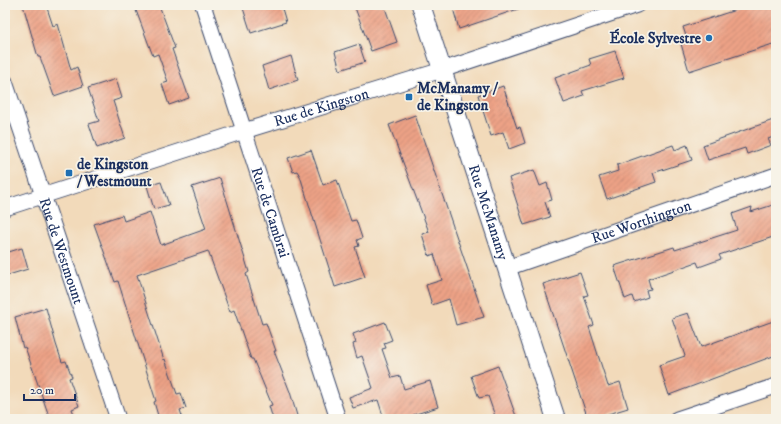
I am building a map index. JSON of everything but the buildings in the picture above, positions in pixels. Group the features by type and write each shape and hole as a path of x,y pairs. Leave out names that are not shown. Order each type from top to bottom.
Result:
{"street":[{"name":"Rue de Cambrai","path":"202,5 338,419"},
{"name":"Rue McManamy","path":"421,5 556,419"},
{"name":"Rue de Kingston","path":"5,208 244,131 442,70 635,5"},
{"name":"Rue de Westmount","path":"5,82 118,419"},
{"name":"Rue Worthington","path":"507,268 776,175"},
{"path":"677,419 776,386"}],"place":[{"name":"École Sylvestre","path":"709,38"},
{"name":"McManamy / de Kingston","path":"409,97"},
{"name":"de Kingston / Westmount","path":"69,173"}]}
